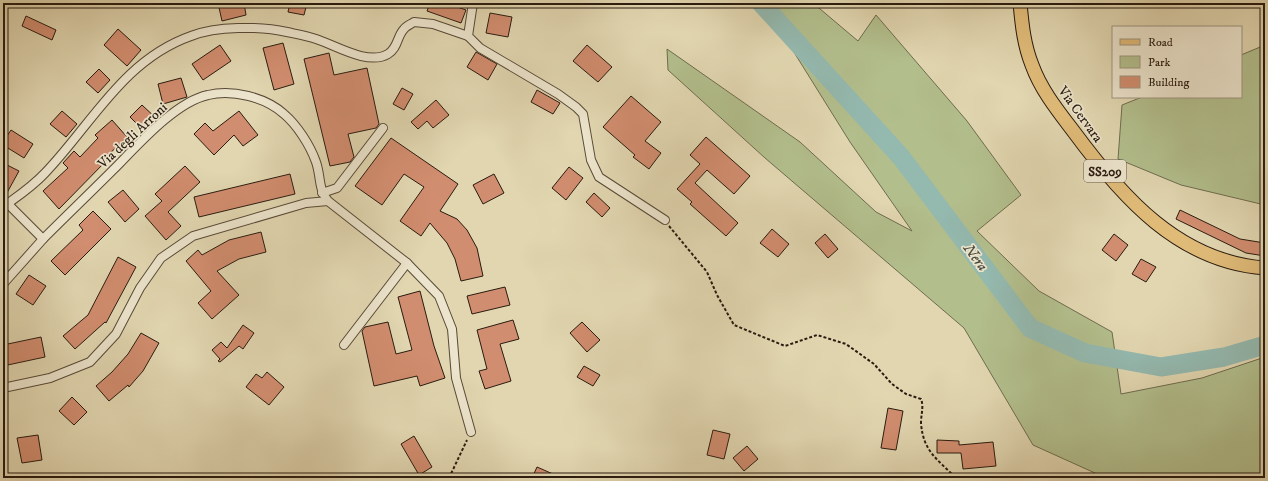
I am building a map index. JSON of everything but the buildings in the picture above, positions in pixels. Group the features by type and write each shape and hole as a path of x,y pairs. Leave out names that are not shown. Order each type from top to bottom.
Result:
{"main road":[{"name":"Via Cervara","path":"1020,3 1024,43 1032,67 1046,95 1097,163 1146,215 1178,239 1208,256 1247,267 1265,268"}],"street":[{"path":"468,36 473,3"},
{"path":"43,239 5,206 26,192 46,173 95,112 134,68 159,51 191,36 218,29 285,31 316,39 346,52 378,57 388,54 396,46 403,29 414,22 432,24 468,36 480,48 558,94 576,107 583,114 591,160 599,177 664,220"},
{"name":"Via degli Arroni","path":"3,284 43,239 154,129 183,106 207,95 236,93 263,101 284,114 301,134 316,162 322,193 328,201 407,263 439,296 452,328 456,378 471,432"},
{"path":"322,193 337,188 383,128"},
{"path":"3,388 50,378 90,362 116,334 140,288 161,258 193,236 306,203 328,201"},
{"path":"344,345 407,263"}],"path":[{"path":"664,220 707,272 734,324 785,346 817,335 846,344 874,364 892,384 906,394 921,399 924,405 921,418 922,434 927,448 956,478"},
{"path":"449,478 471,432"}],"green space":[{"path":"755,3 813,3 858,41 876,15 967,121 1021,195 977,231 1039,291 1112,332 1121,394 1202,378 1265,357 1265,478 1106,478 1033,445 964,328 765,158 668,70 667,49 800,142 876,212 912,231 850,142 767,9"},
{"path":"1265,45 1265,205 1181,185 1118,159 1122,105 1140,98 1242,98 1242,55"}],"waterway":[{"name":"Nera","path":"761,3 901,157 1030,328 1085,353 1161,367 1224,357 1265,345"}]}
